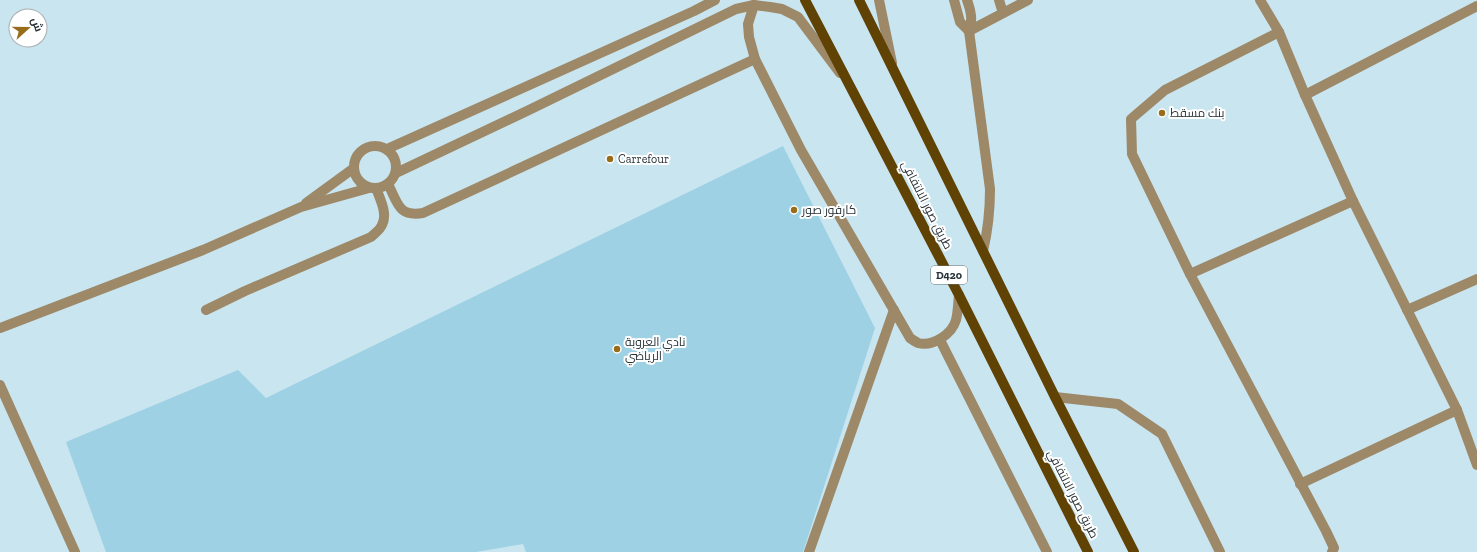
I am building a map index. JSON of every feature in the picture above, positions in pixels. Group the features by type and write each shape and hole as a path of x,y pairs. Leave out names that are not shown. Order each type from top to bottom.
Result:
{"main road":[{"name":"طريق صور الالتفافي","path":"805,0 959,295 1088,552"},
{"path":"859,0 1134,552"}],"street":[{"path":"387,149 715,0"},
{"path":"879,0 892,66"},
{"path":"954,0 960,22 969,31"},
{"path":"967,0 972,20 969,31 990,189 988,231 983,251"},
{"path":"999,0 1003,13"},
{"path":"969,31 1028,0"},
{"path":"1260,0 1279,32 1305,95 1353,201 1457,410 1477,465"},
{"path":"396,173 536,107 736,9 754,5 782,9 798,17 854,92"},
{"path":"754,5 748,24 749,37 755,59 801,150 910,338 919,343 929,343 940,340 950,330 956,321 959,295"},
{"path":"1305,95 1477,6"},
{"path":"1279,32 1165,90 1131,119 1132,154 1190,274 1334,548 1332,552"},
{"path":"388,184 399,206 404,212 410,214 423,214 755,59"},
{"path":"0,328 188,255 301,207 373,188 382,187 393,179 396,173 397,167 392,154 381,146 368,147 358,155 355,161 354,168 358,180 363,185 373,188 381,201 384,218 382,225 371,236 245,291 206,310"},
{"path":"301,207 354,168"},
{"path":"1190,274 1353,201"},
{"path":"1407,310 1477,279"},
{"path":"809,552 894,310"},
{"path":"940,340 1047,552"},
{"path":"0,385 75,552"},
{"path":"1056,397 1118,404 1162,434 1220,552"},
{"path":"1300,484 1457,410"}],"building":[{"name":"نادي العروبة الرياضي","path":"783,146 875,328 803,552 526,552 523,544 476,552 106,552 66,442 238,370 266,398"}],"place":[{"name":"بنك مسقط","path":"1162,113"},
{"name":"Carrefour","path":"610,159"},
{"name":"كارفور صور","path":"794,210"},
{"name":"نادي العروبة الرياضي","path":"617,349"}]}
